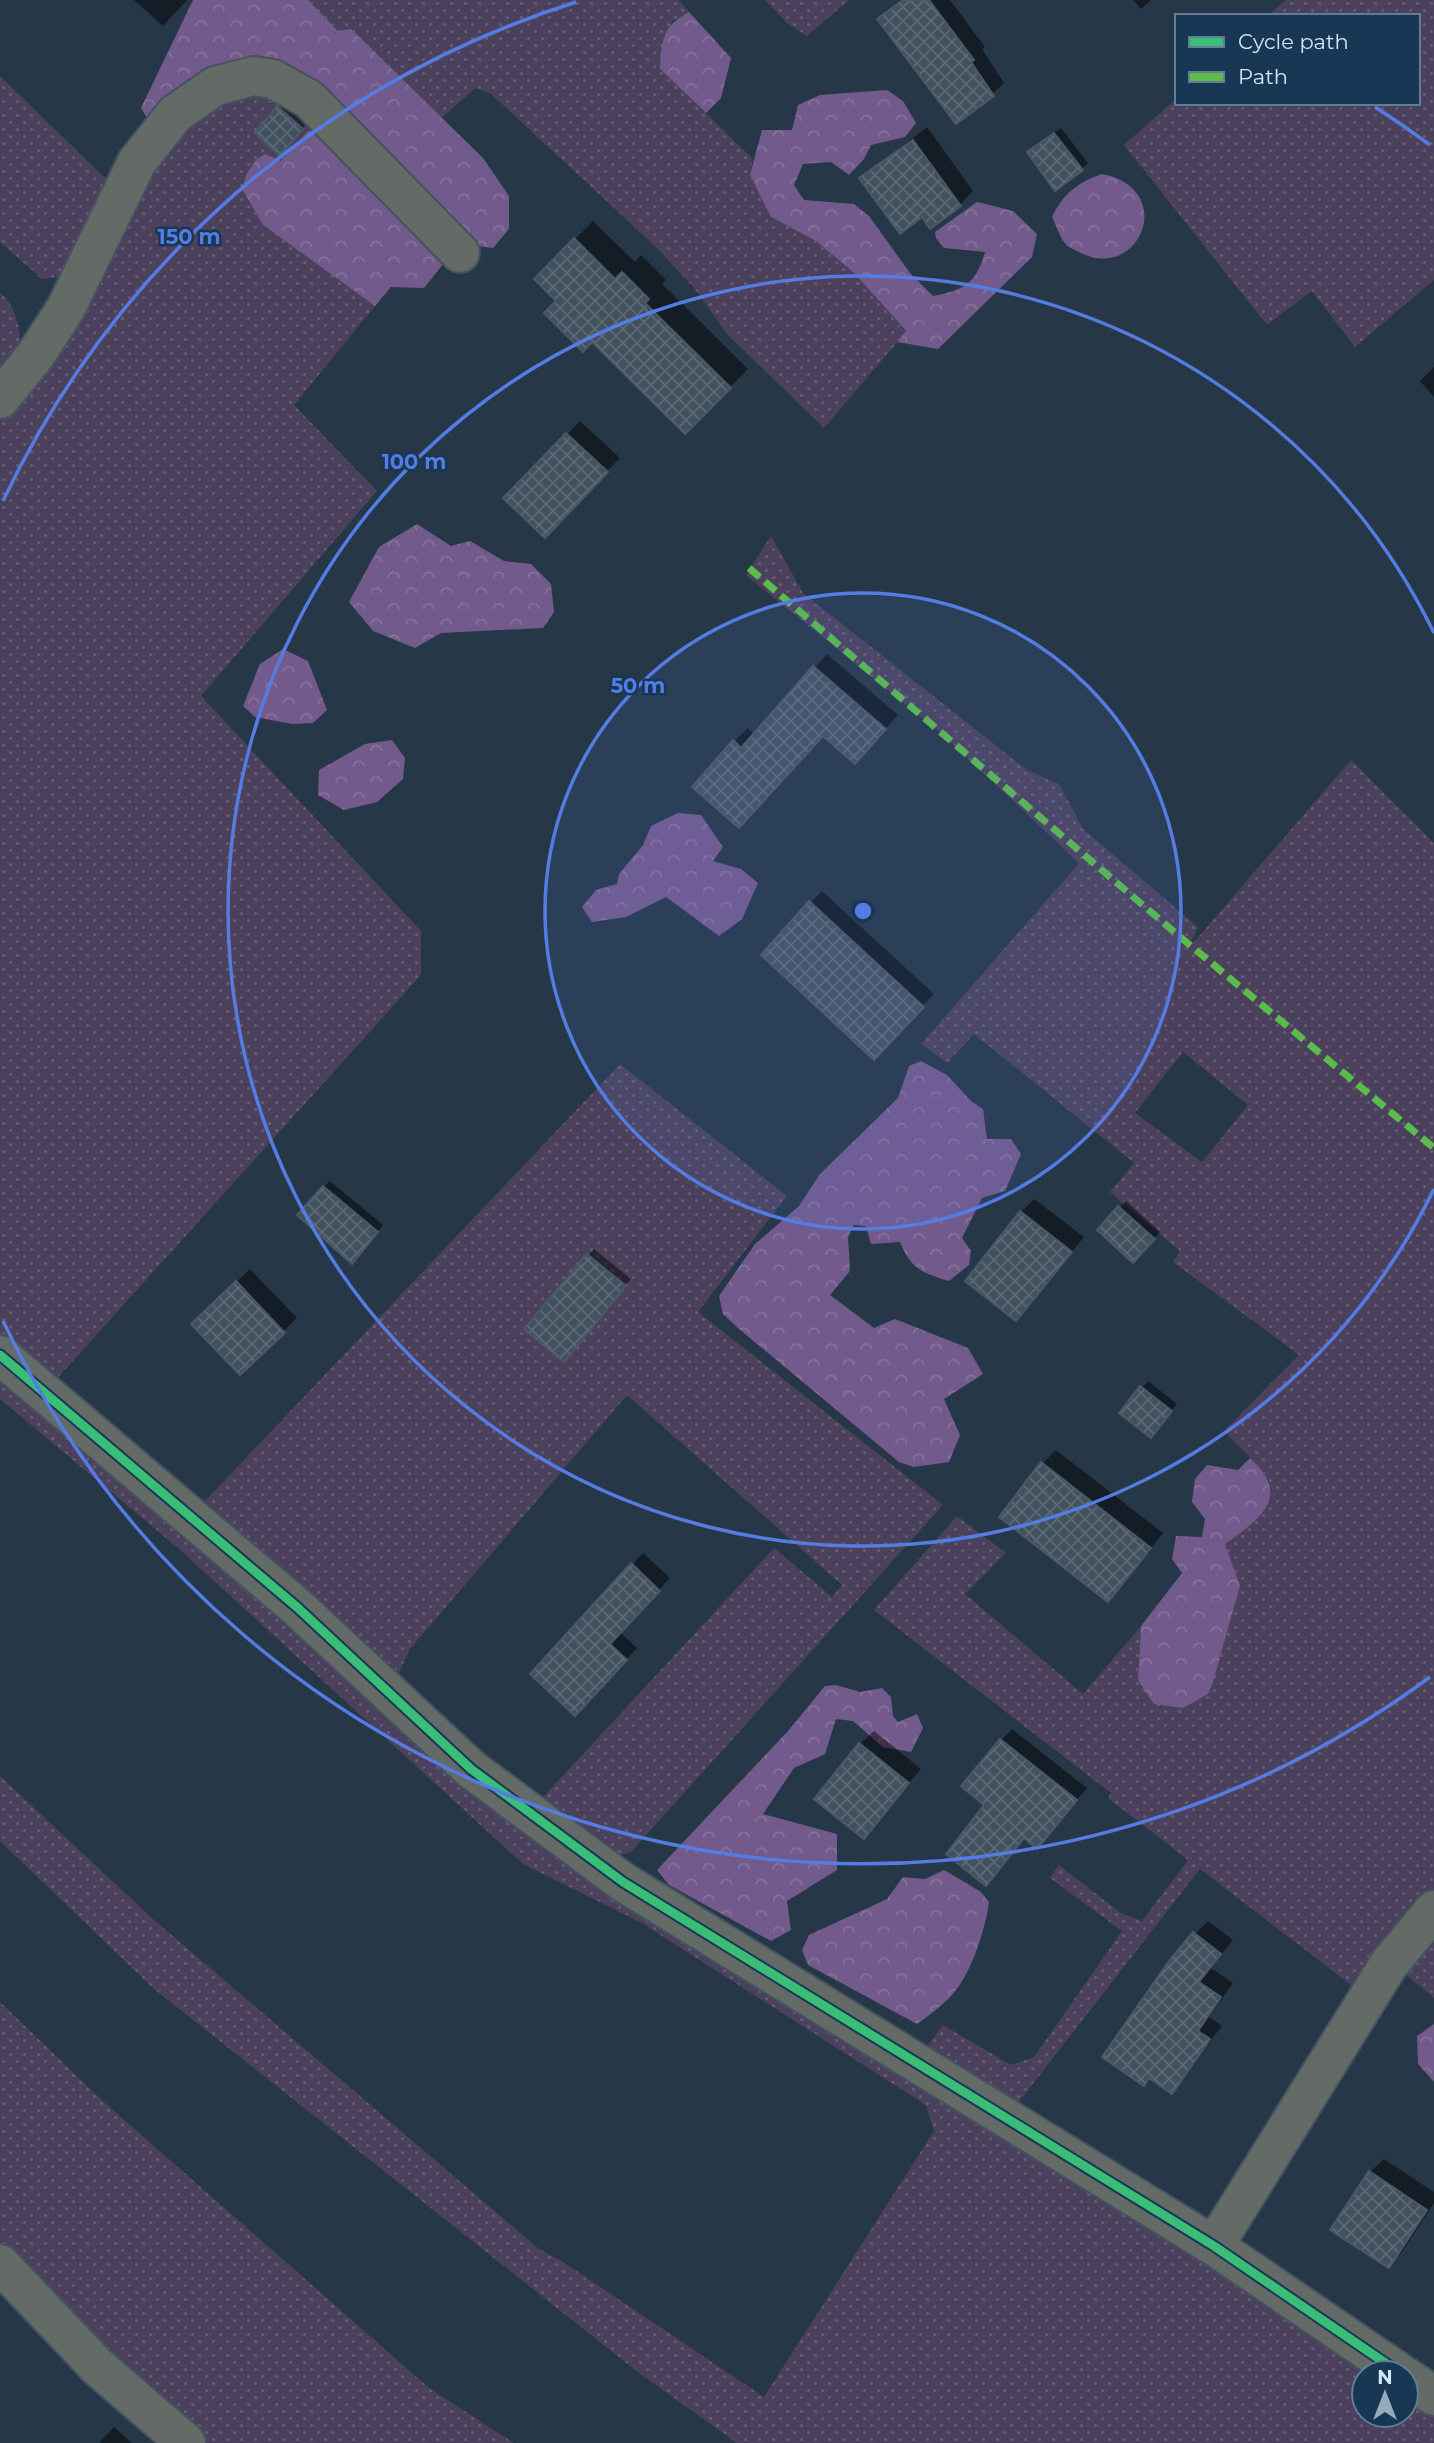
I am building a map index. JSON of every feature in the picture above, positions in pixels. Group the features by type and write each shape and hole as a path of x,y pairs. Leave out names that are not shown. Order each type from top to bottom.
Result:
{"street":[{"path":"0,399 35,356 66,308 137,162 175,114 215,86 254,76 273,79 309,99 460,253"},
{"path":"0,1355 298,1608 471,1769 623,1882 1214,2246 1379,2359"},
{"path":"1214,2246 1389,1964 1434,1910"},
{"path":"0,2264 98,2367 186,2443"}],"shaded area":[{"path":"308,0 679,0 689,12 672,21 660,69 753,159 750,175 771,217 816,241 854,273 906,332 824,428 727,334 695,289 655,246 491,94 476,88 441,118 351,30 338,31"},
{"path":"765,0 849,0 807,36 786,22"},
{"path":"1286,0 1434,0 1434,280 1355,347 1312,291 1267,325 1124,145 1175,100 1175,105 1420,105 1420,14 1270,14"},
{"path":"0,76 103,176 116,182 70,269 59,277 42,279 0,242"},
{"path":"263,88 328,128 305,134 281,161 247,174 243,189 263,225 375,306 294,405 377,491 201,696 421,931 421,975 53,1383 0,1334 0,416 149,166 206,101"},
{"path":"0,293 13,310 20,342 16,356 0,377"},
{"path":"771,536 803,593 1027,770 1059,784 1083,829 1198,927 1188,949 1351,760 1434,843 1434,1895 1360,1992 1200,1869 1018,2103 927,2046 943,2025 1011,2065 1034,2057 1122,1931 1050,1878 1059,1865 1121,1913 1142,1921 1188,1860 1108,1798 1111,1793 874,1610 957,1516 1006,1553 965,1594 1083,1694 1141,1626 1138,1680 1208,1694 1240,1587 1225,1544 1261,1514 1272,1491 1259,1467 1228,1436 1226,1429 1299,1355 1173,1262 1180,1251 1110,1192 1134,1163 974,1034 947,1063 921,1044 1079,863 942,734 746,575","holes":["1183,1052 1248,1105 1202,1162 1135,1113"]},
{"path":"620,1064 787,1196 698,1312 943,1505 630,1853 616,1855 541,1802 546,1794 774,1548 832,1597 842,1585 627,1395 410,1649 399,1673 205,1501"},
{"path":"0,1366 495,1803 952,2095 1350,2360 1350,2429 1420,2429 1420,2406 1434,2416 1434,2443 737,2443 639,2373 154,1989 0,1841 0,1776 154,1920 539,2249 563,2262 764,2397 934,2131 926,2105 640,1922 523,1864 178,1548 0,1399"},
{"path":"1434,1937 1434,1998 1405,1974"},
{"path":"0,2002 105,2103 429,2388 514,2443 201,2443 172,2419 0,2245"}],"green space":[{"path":"193,0 308,0 338,31 351,29 483,158 509,196 509,229 493,248 469,245 294,72 147,118 141,108"},
{"path":"689,12 731,58 721,98 706,113 660,69 668,29"},
{"path":"887,90 903,101 916,123 905,137 871,145 864,159 849,175 831,162 803,164 794,185 804,200 854,204 869,216 910,273 933,296 961,288 977,272 985,252 944,248 935,232 977,202 1013,211 1037,234 1032,257 938,349 897,342 906,331 854,273 816,241 771,217 750,175 762,130 792,130 798,105 820,95"},
{"path":"328,128 448,258 424,288 391,287 375,306 263,225 242,189 247,173 256,160 265,154 281,161 308,131"},
{"path":"1102,174 1125,183 1139,197 1144,213 1142,230 1134,245 1120,255 1102,259 1081,253 1067,245 1052,217 1072,190"},
{"path":"417,524 451,546 470,541 504,561 531,564 551,584 554,612 543,628 441,633 415,648 373,631 349,602 379,547"},
{"path":"283,649 308,661 327,710 313,723 292,724 255,717 243,706 260,664"},
{"path":"392,740 405,758 403,779 377,802 344,810 318,795 319,770 365,744"},
{"path":"678,813 701,815 723,847 713,861 741,869 758,883 742,919 719,936 666,897 626,917 592,922 582,907 596,890 617,884 619,874 643,845 651,826"},
{"path":"921,1061 947,1075 971,1101 983,1109 987,1139 1011,1139 1021,1154 1005,1191 982,1198 962,1238 971,1251 969,1265 949,1281 918,1269 908,1258 900,1242 871,1244 866,1226 854,1225 848,1237 850,1271 830,1295 874,1328 895,1319 968,1348 983,1374 944,1399 960,1435 949,1462 914,1467 899,1462 739,1329 723,1314 719,1296 755,1244 799,1206 820,1174 898,1098 909,1066"},
{"path":"1250,1458 1263,1472 1269,1484 1270,1495 1260,1516 1225,1544 1240,1586 1212,1685 1208,1694 1183,1708 1154,1704 1138,1680 1141,1626 1182,1573 1172,1559 1176,1536 1202,1537 1205,1519 1192,1502 1195,1479 1207,1465 1238,1470"},
{"path":"836,1685 860,1692 882,1688 891,1697 893,1716 898,1722 917,1714 923,1728 911,1752 883,1747 853,1721 836,1719 825,1754 794,1768 763,1814 837,1834 837,1870 787,1901 791,1930 771,1941 669,1885 657,1870 788,1731 825,1686"},
{"path":"944,1870 981,1892 989,1902 987,1914 970,1967 956,1990 917,2024 808,1965 802,1950 809,1935 887,1899 903,1877 925,1879"},
{"path":"1434,2024 1434,2082 1418,2064 1417,2036"}],"building":[{"path":"903,0 929,0 974,60 971,62 994,96 956,124 877,19"},
{"path":"277,106 303,129 280,156 255,133"},
{"path":"1054,133 1083,170 1055,191 1027,152"},
{"path":"913,140 961,206 930,229 922,217 900,234 859,178"},
{"path":"574,238 615,279 622,272 649,299 645,303 731,388 685,434 592,342 583,352 544,313 556,301 534,279"},
{"path":"566,433 608,472 545,538 503,498"},
{"path":"813,666 886,729 855,764 823,736 739,828 692,787 733,740 741,748"},
{"path":"809,901 924,1007 874,1060 761,955"},
{"path":"323,1186 378,1232 352,1264 297,1215"},
{"path":"1118,1206 1155,1239 1133,1263 1097,1230"},
{"path":"1020,1211 1072,1252 1016,1321 965,1281"},
{"path":"587,1254 626,1286 564,1362 524,1329"},
{"path":"236,1281 285,1333 240,1375 191,1324"},
{"path":"1140,1386 1172,1411 1151,1438 1119,1413"},
{"path":"1041,1462 1151,1548 1108,1602 999,1517"},
{"path":"631,1563 660,1591 610,1644 627,1660 575,1716 530,1674"},
{"path":"1000,1739 1077,1800 1037,1849 1024,1838 986,1886 946,1854 984,1805 961,1786"},
{"path":"859,1743 909,1783 864,1839 814,1799"},
{"path":"1193,1932 1221,1954 1199,1982 1221,1997 1198,2031 1210,2039 1172,2094 1149,2078 1144,2086 1102,2057 1169,1961"},
{"path":"1369,2171 1427,2210 1389,2268 1330,2230"}],"marked path":[{"path":"749,568 1179,936 1434,1148"}],"cycle path":[{"path":"0,1355 298,1608 471,1769 623,1882 1214,2246 1379,2359"}]}
